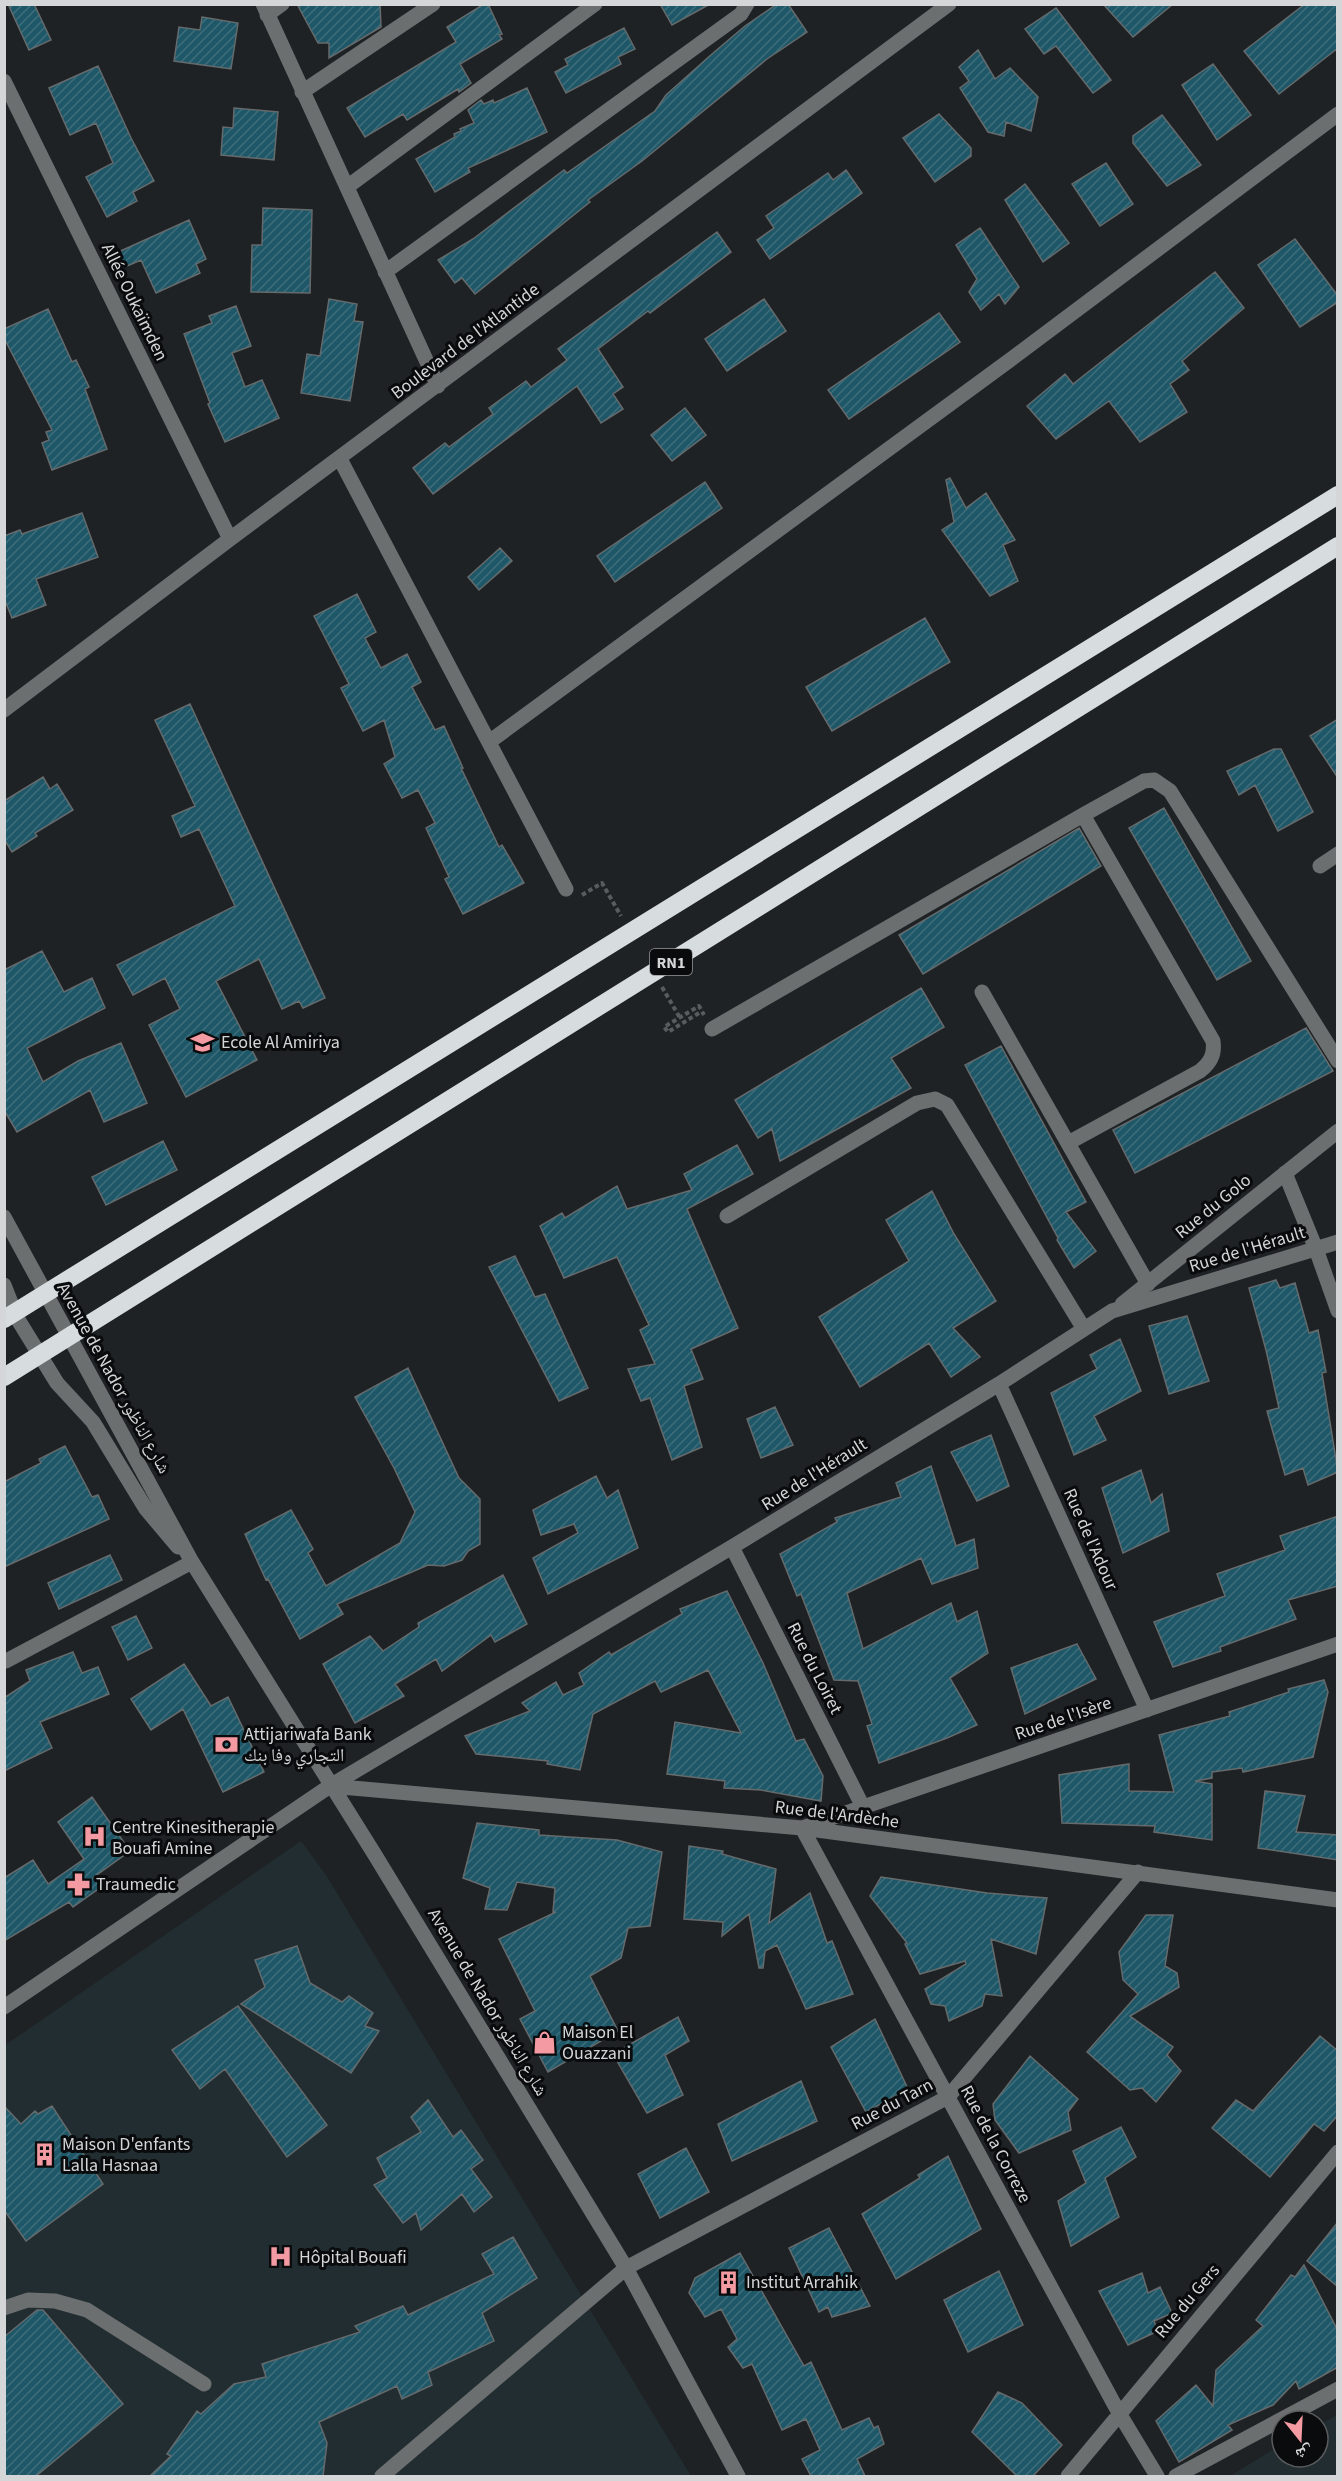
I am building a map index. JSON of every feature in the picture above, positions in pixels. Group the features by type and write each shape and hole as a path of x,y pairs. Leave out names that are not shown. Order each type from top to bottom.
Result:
{"highway":[{"name":"RN1","path":"4,1318 1338,495"},
{"name":"RN1","path":"4,1377 1338,546"}],"street":[{"path":"282,4 265,10 438,386"},
{"path":"303,92 433,4"},
{"path":"347,187 595,4"},
{"path":"386,272 741,14 747,4"},
{"name":"Boulevard de l'Atlantide","path":"4,710 949,4"},
{"name":"Allée Oukaïmden","path":"4,81 230,539"},
{"path":"489,742 1010,360 1338,114"},
{"path":"340,459 569,895"},
{"path":"712,1029 1083,815 1144,781 1154,780 1170,791 1338,1061"},
{"path":"1068,1143 1200,1071 1208,1064 1214,1048 1213,1041 1083,815"},
{"path":"1320,866 1338,854"},
{"path":"982,992 1148,1284"},
{"path":"727,1216 917,1103 935,1098 947,1105 1084,1329"},
{"name":"Rue du Golo","path":"1112,1311 1338,1131"},
{"path":"1285,1173 1338,1311"},
{"name":"Avenue de Nador شارع الناظور","path":"4,1217 191,1560 375,1855 626,2268 738,2476"},
{"name":"Rue de l'Hérault","path":"4,2007 330,1786 732,1547 999,1384 1112,1311 1338,1242"},
{"name":"Avenue de Nador شارع الناظور","path":"5,1286 17,1318 57,1383 93,1422 146,1509 191,1560"},
{"name":"Rue de l'Adour","path":"999,1384 1147,1710"},
{"name":"Rue du Loiret","path":"732,1547 863,1807"},
{"path":"6,1662 191,1560"},
{"name":"Rue de l'Isère","path":"802,1828 1338,1644"},
{"name":"Rue de l'Ardèche","path":"330,1786 802,1828 1338,1900"},
{"name":"Rue de la Correze","path":"802,1828 1119,2413 1157,2476"},
{"name":"Rue du Tarn","path":"382,2476 626,2268 948,2097 1138,1872"},
{"name":"Rue du Gers","path":"1068,2476 1338,2152"},
{"path":"4,2308 28,2300 55,2301 87,2310 204,2384"},
{"path":"1176,2476 1338,2389"}],"path":[{"path":"569,895 602,883"},
{"path":"699,1006 664,1027 668,1032 702,1012"}],"shaded area":[{"name":"Hôpital Bouafi","path":"301,1841 326,1875 691,2476 5,2476 4,2046"},
{"path":"1337,2415 1337,2476 1230,2476 1270,2451 1270,2469 1330,2469 1330,2419"}],"building":[{"path":"8,4 34,4 51,40 29,50"},
{"path":"297,4 380,4 381,27 329,58 329,43 318,43"},
{"path":"484,4 488,4 502,34 499,35 502,39 460,64 471,83 407,120 403,114 365,137 347,108 456,42 447,27"},
{"path":"660,4 710,4 672,25"},
{"path":"777,4 788,4 807,32 767,59 642,161 588,200 590,202 475,294 462,278 455,283 438,260 473,239 564,170 567,173 655,111 666,95 712,54 745,26"},
{"path":"1103,4 1173,4 1133,37"},
{"path":"1305,4 1338,4 1338,48 1279,94 1244,51"},
{"path":"1056,8 1111,80 1093,93 1056,46 1044,54 1025,29"},
{"path":"202,17 238,23 231,69 174,61 179,27 200,30"},
{"path":"624,28 635,49 618,57 621,64 566,93 555,72 568,65 565,59"},
{"path":"978,50 995,79 1010,68 1038,97 1031,131 1006,122 1004,136 988,132 960,88 969,81 959,67"},
{"path":"1213,64 1251,115 1217,140 1182,85"},
{"path":"98,66 131,138 154,181 133,192 137,201 107,217 86,177 113,163 96,123 70,135 49,88"},
{"path":"527,88 547,132 468,168 470,172 435,192 416,159 455,137 454,134 461,131 460,129 474,123 468,110 481,100 484,104 493,100 494,103"},
{"path":"234,108 278,112 274,160 221,155 223,127 233,128"},
{"path":"939,114 971,148 971,156 935,182 903,138"},
{"path":"1162,115 1201,165 1167,186 1133,143 1133,136"},
{"path":"1106,163 1133,204 1100,226 1072,184"},
{"path":"846,170 862,193 770,259 757,240 774,228 766,216 828,173 833,180"},
{"path":"1025,184 1069,243 1043,262 1005,200"},
{"path":"263,208 312,210 310,293 251,292 252,245 262,245"},
{"path":"189,220 206,259 196,264 200,273 156,293 141,260 120,269 114,254"},
{"path":"980,228 1019,287 1005,304 999,294 981,310 969,292 977,279 956,245"},
{"path":"717,232 731,252 598,349 623,387 613,394 623,409 601,423 577,386 433,494 413,468 445,443 449,447 493,414 489,408 526,381 531,387 567,360 558,349"},
{"path":"1295,239 1338,296 1338,302 1300,327 1258,265"},
{"path":"1215,272 1244,308 1182,361 1189,370 1170,384 1187,412 1140,442 1109,401 1056,439 1027,406 1065,374 1073,384"},
{"path":"329,299 357,304 354,321 363,322 350,401 301,393 307,354 320,356"},
{"path":"764,299 786,331 727,371 705,339"},
{"path":"236,306 251,346 232,353 245,387 262,380 279,418 225,442 208,404 210,403 184,334 212,323 209,316"},
{"path":"48,309 72,362 76,360 89,387 85,389 107,449 52,470 42,443 49,440 46,432 52,430 4,338 4,329"},
{"path":"939,313 960,342 849,419 828,390"},
{"path":"685,408 706,435 672,461 651,435"},
{"path":"950,478 966,508 986,493 1015,540 1003,545 1018,581 990,596 942,530 954,522 946,480"},
{"path":"705,482 722,508 615,582 597,556"},
{"path":"82,513 98,557 36,579 46,605 12,618 4,598 4,536 20,530 22,534"},
{"path":"500,548 512,561 479,590 468,577"},
{"path":"357,594 376,632 365,638 381,668 407,654 421,682 412,687 435,730 444,726 463,768 461,768 499,847 502,845 524,883 463,914 445,879 449,877 426,828 435,823 418,790 402,798 384,764 395,757 384,720 363,731 341,688 349,684 314,616"},
{"path":"925,618 950,662 832,731 806,687"},
{"path":"190,704 325,998 303,1008 299,1001 282,1009 259,959 216,981 257,1060 186,1097 149,1025 180,1009 165,978 133,995 117,965 235,906 199,829 181,837 172,816 195,806 155,720"},
{"path":"1338,719 1338,778 1310,736"},
{"path":"1274,749 1281,749 1313,812 1278,831 1255,785 1239,795 1227,771"},
{"path":"43,777 50,789 57,784 73,810 35,833 37,836 12,852 4,839 4,801"},
{"path":"1164,808 1251,961 1217,980 1129,828"},
{"path":"1079,828 1101,866 923,974 899,935"},
{"path":"42,951 64,992 92,978 105,1008 27,1048 43,1082 78,1061 121,1043 147,1103 104,1122 90,1090 17,1132 4,1110 4,970"},
{"path":"921,988 944,1027 891,1058 911,1088 780,1161 772,1129 758,1138 735,1100"},
{"path":"1306,1028 1333,1071 1135,1173 1113,1130"},
{"path":"1001,1046 1086,1202 1066,1212 1096,1251 1074,1268 965,1065"},
{"path":"163,1141 177,1170 106,1205 92,1177"},
{"path":"737,1145 753,1174 687,1209 738,1328 691,1349 703,1379 684,1386 702,1447 672,1460 650,1398 641,1401 628,1369 655,1364 640,1330 649,1325 617,1257 564,1278 540,1226 562,1213 565,1218 617,1186 627,1209 692,1190 684,1174"},
{"path":"932,1191 954,1234 996,1301 953,1328 980,1357 951,1377 929,1343 860,1387 819,1317 909,1261 886,1220"},
{"path":"515,1256 535,1297 545,1294 588,1388 559,1401 489,1267"},
{"path":"1276,1280 1280,1288 1295,1283 1309,1333 1318,1330 1326,1372 1322,1373 1338,1472 1308,1485 1303,1468 1285,1475 1267,1411 1279,1408 1249,1288"},
{"path":"1187,1316 1209,1381 1169,1394 1149,1326"},
{"path":"1120,1339 1141,1391 1094,1416 1106,1440 1074,1455 1051,1393 1097,1369 1090,1355"},
{"path":"408,1368 459,1478 480,1499 480,1544 468,1551 462,1560 444,1566 428,1565 337,1604 343,1614 300,1639 268,1579 266,1580 245,1534 291,1510 313,1549 308,1553 326,1586 400,1543 415,1512 355,1397"},
{"path":"775,1407 793,1445 761,1458 747,1419"},
{"path":"991,1435 1009,1486 977,1501 951,1452"},
{"path":"65,1446 92,1497 98,1495 109,1519 4,1567 4,1482 41,1463 39,1459"},
{"path":"931,1466 956,1546 974,1539 978,1568 932,1584 921,1558 847,1593 863,1649 951,1603 957,1622 977,1611 988,1653 950,1678 977,1725 879,1763 867,1726 872,1724 858,1681 834,1680 801,1594 797,1596 780,1554 837,1522 835,1518 901,1497 896,1483"},
{"path":"1141,1470 1151,1503 1162,1494 1169,1531 1123,1553 1102,1488"},
{"path":"596,1476 607,1498 618,1490 638,1548 548,1594 533,1558 578,1533 574,1524 541,1535 533,1510"},
{"path":"1338,1516 1338,1586 1288,1600 1296,1619 1220,1647 1221,1651 1173,1667 1154,1622 1225,1596 1217,1574 1285,1550 1280,1536"},
{"path":"110,1555 122,1580 59,1609 48,1583"},
{"path":"503,1575 527,1624 495,1642 491,1635 442,1671 436,1659 395,1684 404,1696 355,1723 323,1664 370,1636 383,1651 419,1627 418,1623"},
{"path":"727,1591 763,1663 796,1741 804,1739 823,1776 821,1801 761,1790 724,1788 725,1781 667,1774 675,1722 741,1733 708,1670 661,1692 655,1681 593,1714 580,1770 547,1764 548,1761 476,1754 465,1736 530,1711 522,1703 556,1682 563,1695 584,1685 579,1673 609,1652 611,1655 682,1614 680,1609"},
{"path":"136,1616 152,1648 128,1660 112,1627"},
{"path":"1077,1644 1096,1679 1025,1714 1011,1668"},
{"path":"73,1652 82,1673 98,1667 109,1694 40,1722 52,1748 4,1771 4,1698 30,1681 26,1670"},
{"path":"184,1664 211,1706 228,1697 264,1772 223,1792 183,1709 151,1730 131,1699"},
{"path":"1324,1680 1328,1692 1313,1757 1243,1772 1242,1768 1212,1772 1212,1778 1195,1781 1212,1784 1212,1840 1154,1832 1155,1826 1062,1823 1059,1775 1129,1764 1129,1791 1174,1792 1159,1735 1230,1716 1229,1712 1289,1692 1288,1689"},
{"path":"1265,1791 1305,1796 1296,1832 1338,1835 1338,1860 1258,1848"},
{"path":"92,1797 130,1851 94,1877 101,1887 73,1907 69,1902 4,1941 4,1878 33,1860 48,1884 84,1859 58,1822"},
{"path":"477,1823 539,1830 539,1835 617,1840 662,1852 650,1926 628,1928 621,1958 590,1976 618,2031 548,2072 520,2019 535,2011 499,1939 556,1912 553,1912 555,1888 517,1882 507,1910 485,1909 490,1888 463,1878"},
{"path":"689,1846 723,1851 722,1854 776,1869 769,1923 810,1893 827,1943 832,1941 853,1994 806,2009 777,1945 765,1951 763,1968 759,1968 749,1914 722,1936 723,1922 684,1919"},
{"path":"881,1877 987,1893 1047,1898 1036,1954 991,1939 1002,1996 985,1994 982,2006 949,2021 945,2006 931,2004 925,1989 966,1964 965,1961 920,1974 905,1944 907,1943 870,1896"},
{"path":"1146,1915 1173,1915 1165,1966 1177,1973 1179,1987 1130,2016 1173,2047 1167,2055 1181,2071 1156,2102 1142,2088 1130,2090 1087,2052 1138,1994 1123,1980 1119,1952"},
{"path":"297,1946 310,1983 342,2002 349,1996 373,2013 365,2026 379,2031 351,2073 241,2004 265,1987 255,1960"},
{"path":"238,2006 327,2125 287,2157 225,2069 200,2089 172,2050"},
{"path":"678,2017 689,2041 665,2055 683,2095 647,2113 613,2054"},
{"path":"875,2019 908,2089 866,2112 831,2047"},
{"path":"1320,2036 1338,2051 1338,2115 1324,2131 1314,2124 1270,2177 1212,2128 1236,2100 1253,2111"},
{"path":"1030,2056 1078,2099 1068,2112 1071,2130 1019,2153 995,2120 993,2104"},
{"path":"801,2081 817,2121 732,2161 718,2124"},
{"path":"428,2100 453,2137 461,2130 483,2160 471,2169 492,2197 474,2212 462,2194 421,2230 416,2213 403,2223 374,2185 387,2178 377,2158 421,2132 411,2117"},
{"name":"Maison D'enfants Lalla Hasnaa","path":"4,2106 21,2124 35,2111 38,2114 52,2106 103,2184 26,2241 4,2210"},
{"path":"1121,2127 1136,2157 1105,2178 1119,2217 1071,2246 1058,2201 1086,2183 1073,2151"},
{"path":"686,2148 709,2192 660,2218 638,2174"},
{"path":"948,2156 981,2229 896,2279 862,2214 920,2178 918,2175"},
{"path":"1338,2222 1338,2287 1307,2261"},
{"path":"829,2228 870,2306 832,2317 828,2307 819,2312 789,2248"},
{"path":"513,2237 537,2278 482,2313 494,2341 428,2372 432,2385 402,2399 397,2386 319,2422 327,2443 323,2476 150,2476 171,2456 167,2454 197,2411 201,2414 234,2384 266,2377 262,2364 360,2332 355,2326 403,2306 408,2315 494,2274 482,2254"},
{"path":"740,2253 804,2366 811,2362 842,2430 869,2418 874,2428 878,2426 884,2444 857,2459 865,2476 811,2476 802,2459 820,2450 806,2419 782,2430 752,2364 743,2368 728,2347 737,2339 721,2309 705,2317 689,2293 695,2278"},
{"path":"1304,2265 1338,2331 1338,2367 1299,2389 1296,2381 1273,2405 1228,2425 1232,2430 1179,2462 1156,2421 1196,2385 1213,2406 1216,2370 1263,2326 1256,2320 1291,2275 1295,2277"},
{"path":"999,2271 1023,2325 968,2352 944,2300"},
{"path":"1142,2273 1148,2293 1160,2287 1172,2313 1154,2321 1158,2331 1128,2345 1099,2291"},
{"path":"37,2310 43,2310 123,2404 36,2476 4,2476 4,2337"},
{"path":"998,2392 1022,2403 1062,2445 1033,2476 1017,2476 972,2432"}],"place":[{"name":"Ecole Al Amiriya","path":"203,1042"},
{"name":"Attijariwafa Bank التجاري وفا بنك","path":"226,1744"},
{"name":"Centre Kinesitherapie Bouafi Amine","path":"94,1837"},
{"name":"Traumedic","path":"78,1884"},
{"name":"Maison El Ouazzani","path":"544,2042"},
{"name":"Maison D'enfants Lalla Hasnaa","path":"44,2154"},
{"name":"Hôpital Bouafi","path":"281,2257"},
{"name":"Institut Arrahik","path":"728,2282"}]}
